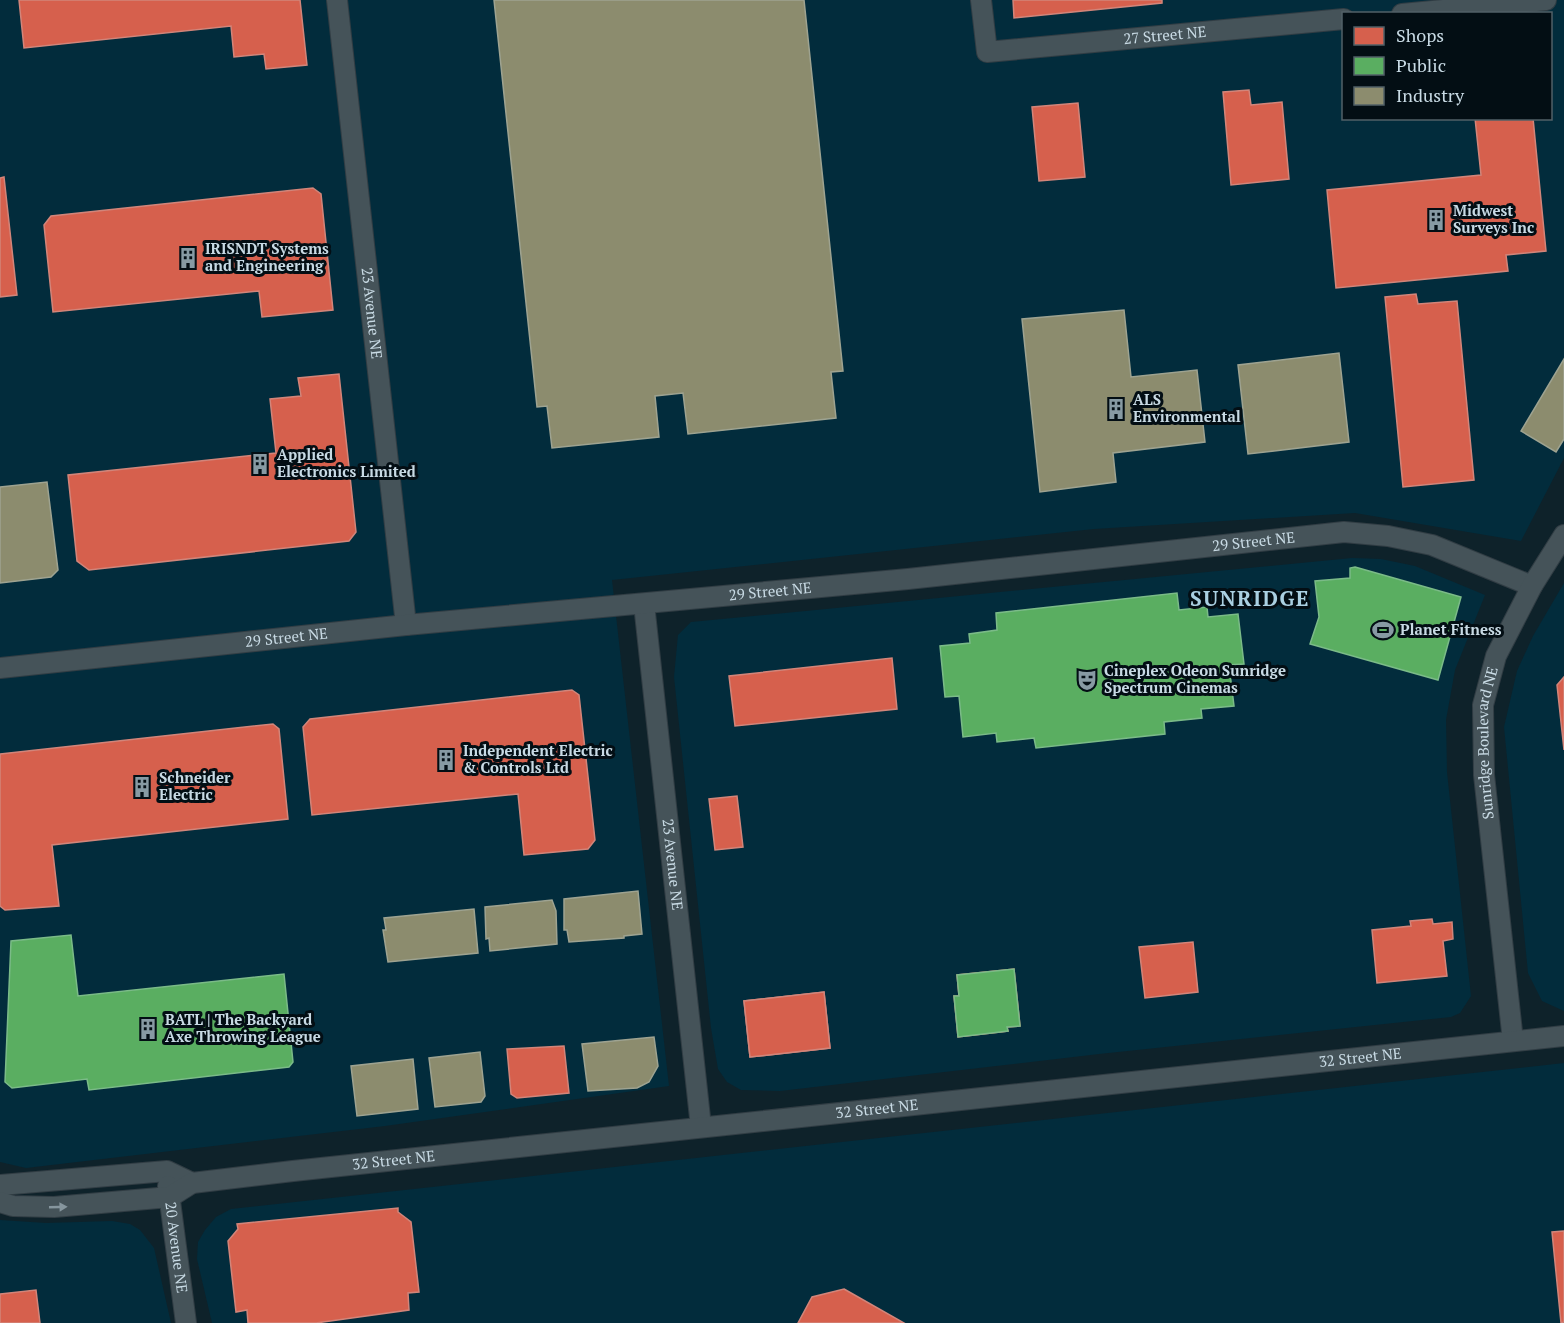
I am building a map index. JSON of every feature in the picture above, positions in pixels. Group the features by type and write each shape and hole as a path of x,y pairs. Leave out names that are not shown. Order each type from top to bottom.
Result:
{"street":[{"name":"23 Avenue NE","path":"337,0 406,625"},
{"name":"27 Street NE","path":"981,0 987,52 1342,19"},
{"path":"1423,12 1546,0"},
{"name":"29 Street NE","path":"0,668 406,625 897,580 1344,532 1388,536 1432,545 1532,586"},
{"name":"Sunridge Boulevard NE","path":"1513,1041 1484,775 1483,705 1496,656 1532,586 1564,535"},
{"name":"23 Avenue NE","path":"644,604 702,1127"},
{"name":"32 Street NE","path":"0,1202 13,1206 54,1207 170,1197 192,1183 1564,1036"},
{"path":"0,1185 167,1171 192,1183"},
{"name":"20 Avenue NE","path":"167,1171 186,1323"}],"shaded area":[{"path":"0,0 1564,0 1564,458 1521,541 1355,513 1094,529 612,580 669,1086 385,1126 26,1168 0,1162"},
{"path":"1352,558 1381,559 1415,566 1485,595 1455,670 1446,720 1447,772 1471,996 1460,1013 1451,1017 1099,1054 780,1091 741,1090 727,1082 718,1069 711,1028 674,677 678,635 691,622"},
{"path":"1564,583 1564,1011 1542,1001 1528,973 1504,727 1517,671 1533,636"},
{"path":"1564,1063 1564,1323 212,1323 197,1259 198,1242 205,1230 216,1217 231,1209"},
{"path":"0,1220 46,1223 112,1221 130,1224 140,1230 154,1248 171,1323 0,1323"}],"building: Shops":[{"path":"19,0 300,0 307,65 266,69 264,54 234,57 231,26 24,48"},
{"path":"1013,0 1162,0 1162,3 1014,18"},
{"path":"1249,90 1251,105 1282,102 1289,179 1231,185 1223,92"},
{"path":"1078,103 1085,177 1039,181 1032,107"},
{"name":"Midwest Surveys Inc","path":"1475,120 1533,120 1546,251 1506,255 1508,271 1336,288 1327,190 1481,175"},
{"path":"4,177 17,295 0,297 0,178"},
{"name":"IRISNDT Systems and Engineering","path":"313,188 321,194 333,310 262,317 259,291 53,312 44,225 51,216"},
{"path":"1416,294 1418,304 1457,301 1474,480 1403,487 1385,297"},
{"name":"Applied Electronics Limited","path":"339,374 356,532 349,541 89,570 77,561 68,475 276,453 270,399 301,396 298,378"},
{"path":"892,658 897,709 735,726 729,676"},
{"path":"1564,677 1564,750 1557,685"},
{"name":"Independent Electric & Controls Ltd","path":"572,690 579,695 595,840 588,849 524,855 518,794 312,815 303,727 310,719"},
{"name":"Schneider Electric","path":"273,724 279,729 288,819 52,845 59,906 5,910 0,906 0,754"},
{"path":"737,796 743,847 715,850 709,799"},
{"path":"1432,919 1433,924 1452,922 1453,939 1443,941 1447,976 1377,983 1372,930 1411,926 1410,921"},
{"path":"1193,942 1198,992 1145,998 1139,947"},
{"path":"1014,969 1020,1026 1007,1027 1008,1031 958,1037 954,996 959,996 957,975"},
{"path":"824,992 830,1048 750,1057 744,1001"},
{"path":"824,992 830,1048 750,1057 744,1001"},
{"path":"564,1046 569,1093 517,1098 511,1094 507,1049"},
{"path":"398,1208 398,1212 411,1222 419,1292 408,1293 409,1310 316,1323 248,1323 247,1310 236,1312 228,1241 238,1229 237,1224"},
{"path":"1564,1231 1564,1322 1561,1323 1552,1232"},
{"path":"844,1289 904,1323 798,1323 812,1297"},
{"path":"36,1290 40,1323 0,1323 0,1294"}],"building: Public":[{"name":"Planet Fitness","path":"1355,567 1461,597 1438,680 1310,644 1319,617 1315,581 1350,578 1350,568"},
{"name":"Cineplex Odeon Sunridge Spectrum Cinemas","path":"1177,593 1179,610 1207,607 1208,617 1238,614 1244,664 1229,665 1234,706 1201,709 1202,718 1164,722 1165,734 1036,748 1034,738 997,742 996,733 963,737 959,696 945,697 940,646 970,643 969,634 997,630 996,613"},
{"name":"BATL | The Backyard Axe Throwing League","path":"71,935 78,996 284,974 293,1062 289,1067 89,1090 87,1079 12,1088 5,1082 11,941"},
{"path":"1014,969 1020,1026 1007,1027 1008,1031 958,1037 954,996 959,996 957,975"}],"building: Industry":[{"path":"494,0 804,0 843,371 831,372 836,418 688,434 683,393 655,396 659,437 552,448 547,406 537,407"},
{"name":"ALS Environmental","path":"1124,310 1131,377 1197,370 1205,442 1113,453 1116,482 1040,492 1022,319"},
{"path":"1339,353 1349,442 1248,454 1238,365"},
{"path":"1564,359 1564,439 1556,452 1521,431"},
{"path":"47,482 58,570 51,577 0,583 0,487"},
{"path":"638,891 642,934 624,936 624,938 569,942 567,930 564,930 564,899"},
{"path":"552,900 556,911 557,944 490,951 489,938 486,939 485,907"},
{"path":"474,909 478,953 388,962 383,930 386,930 384,918"},
{"path":"654,1037 658,1066 649,1082 637,1088 588,1091 582,1044"},
{"path":"480,1052 485,1096 481,1102 435,1107 429,1058"},
{"path":"413,1059 418,1109 357,1116 351,1066"}],"place":[{"name":"Midwest Surveys Inc","path":"1436,220"},
{"name":"IRISNDT Systems and Engineering","path":"188,258"},
{"name":"ALS Environmental","path":"1116,409"},
{"name":"Applied Electronics Limited","path":"260,464"},
{"name":"Planet Fitness","path":"1383,630"},
{"name":"Cineplex Odeon Sunridge Spectrum Cinemas","path":"1087,680"},
{"name":"Independent Electric & Controls Ltd","path":"446,760"},
{"name":"Schneider Electric","path":"142,787"},
{"name":"BATL | The Backyard Axe Throwing League","path":"148,1029"}],"district":[{"name":"SUNRIDGE","path":"1250,599"}]}
